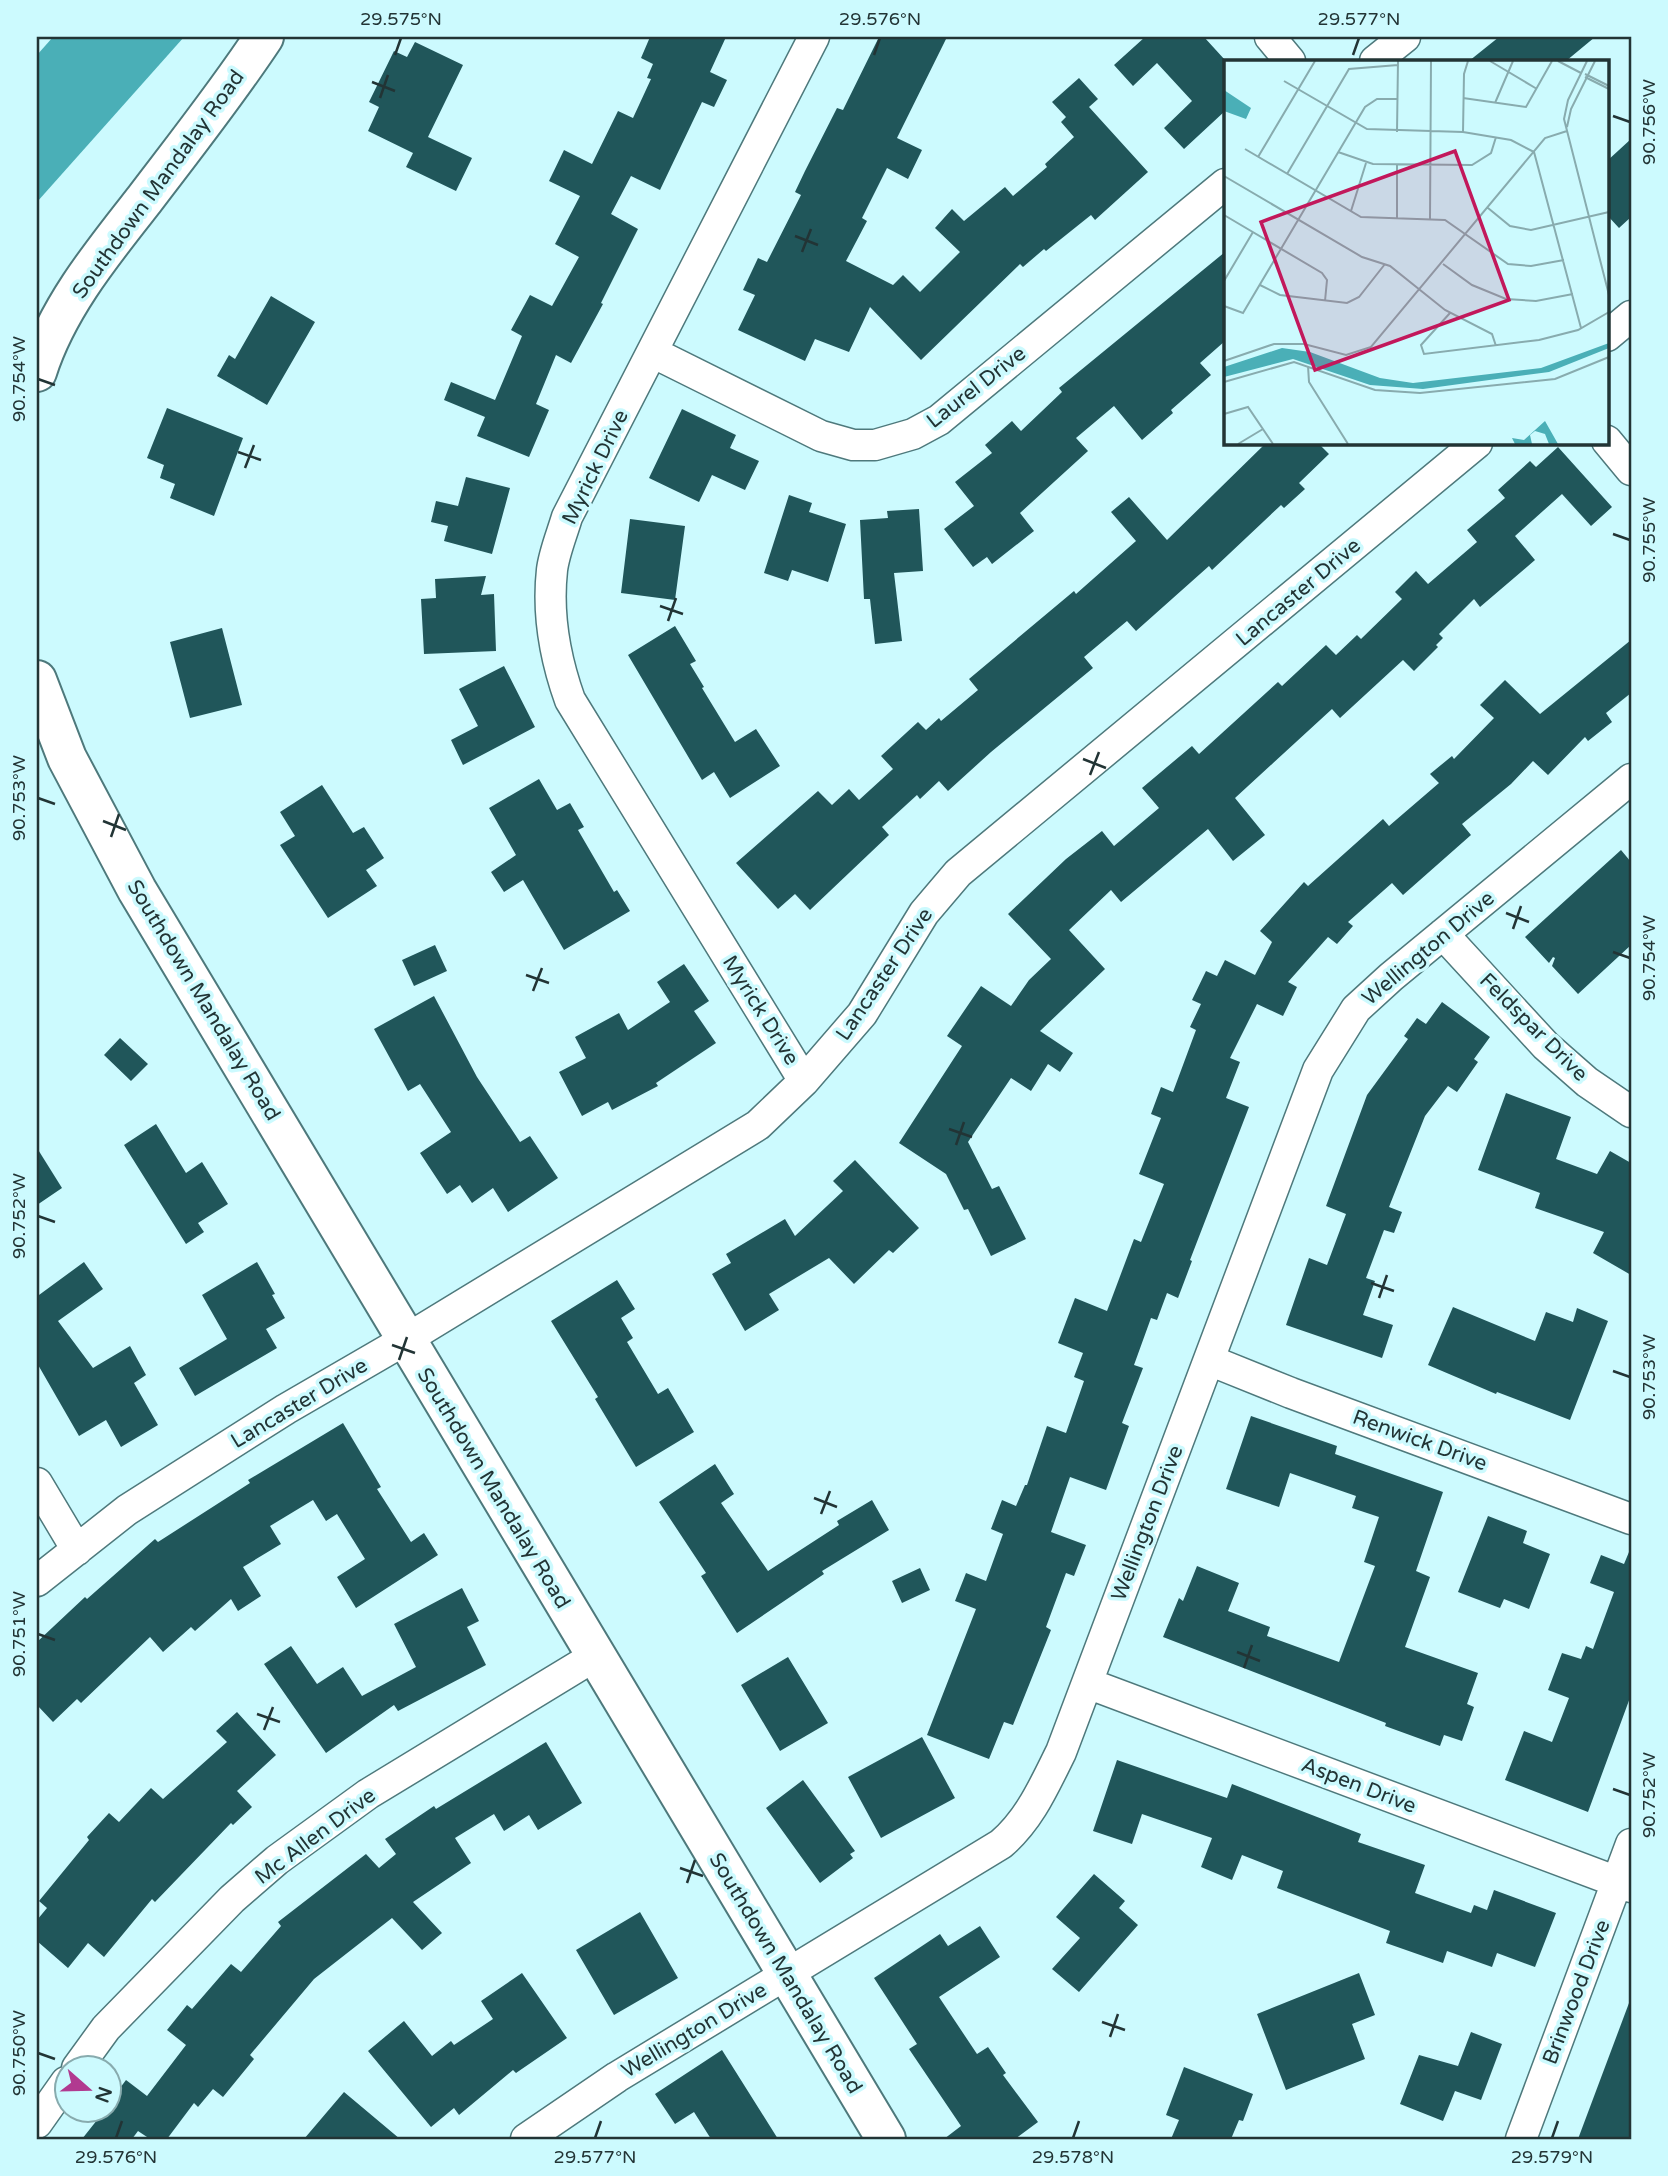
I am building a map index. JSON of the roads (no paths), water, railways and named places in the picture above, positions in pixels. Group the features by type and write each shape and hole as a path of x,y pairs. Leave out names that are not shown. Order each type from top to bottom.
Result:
{"street":[{"name":"Southdown Mandalay Road","path":"37,372 63,316 101,255 231,87 264,37"},
{"name":"Myrick Drive","path":"804,1081 570,700 558,668 551,618 552,568 568,517 814,37"},
{"path":"1270,37 1289,60"},
{"path":"1376,60 1405,37"},
{"name":"Laurel Drive","path":"652,352 821,436 853,445 875,445 912,434 939,419 1224,185"},
{"path":"1608,335 1631,316"},
{"path":"1608,442 1631,470"},
{"name":"Lancaster Drive","path":"37,1581 135,1505 286,1409 405,1340 758,1125 804,1081 862,1014 924,913 958,873 1476,444"},
{"name":"Southdown Mandalay Road","path":"37,680 67,758 137,890 886,2139"},
{"name":"Wellington Drive","path":"526,2139 617,2077 1000,1844 1017,1830 1034,1806 1061,1752 1318,1070 1356,1009 1391,976 1631,779"},
{"name":"Feldspar Drive","path":"1443,934 1546,1046 1587,1082 1631,1112"},
{"name":"Renwick Drive","path":"1209,1360 1631,1519"},
{"path":"37,1483 77,1550"},
{"name":"Mc Allen Drive","path":"87,2054 106,2028 232,1899 277,1860 368,1794 595,1656"},
{"name":"Aspen Drive","path":"1087,1683 1624,1884"},
{"name":"Brinwood Drive","path":"1521,2139 1624,1884 1631,1844"},
{"path":"37,2123 52,2102"}],"water":[{"path":"53,37 184,37 37,202 37,55"}]}
